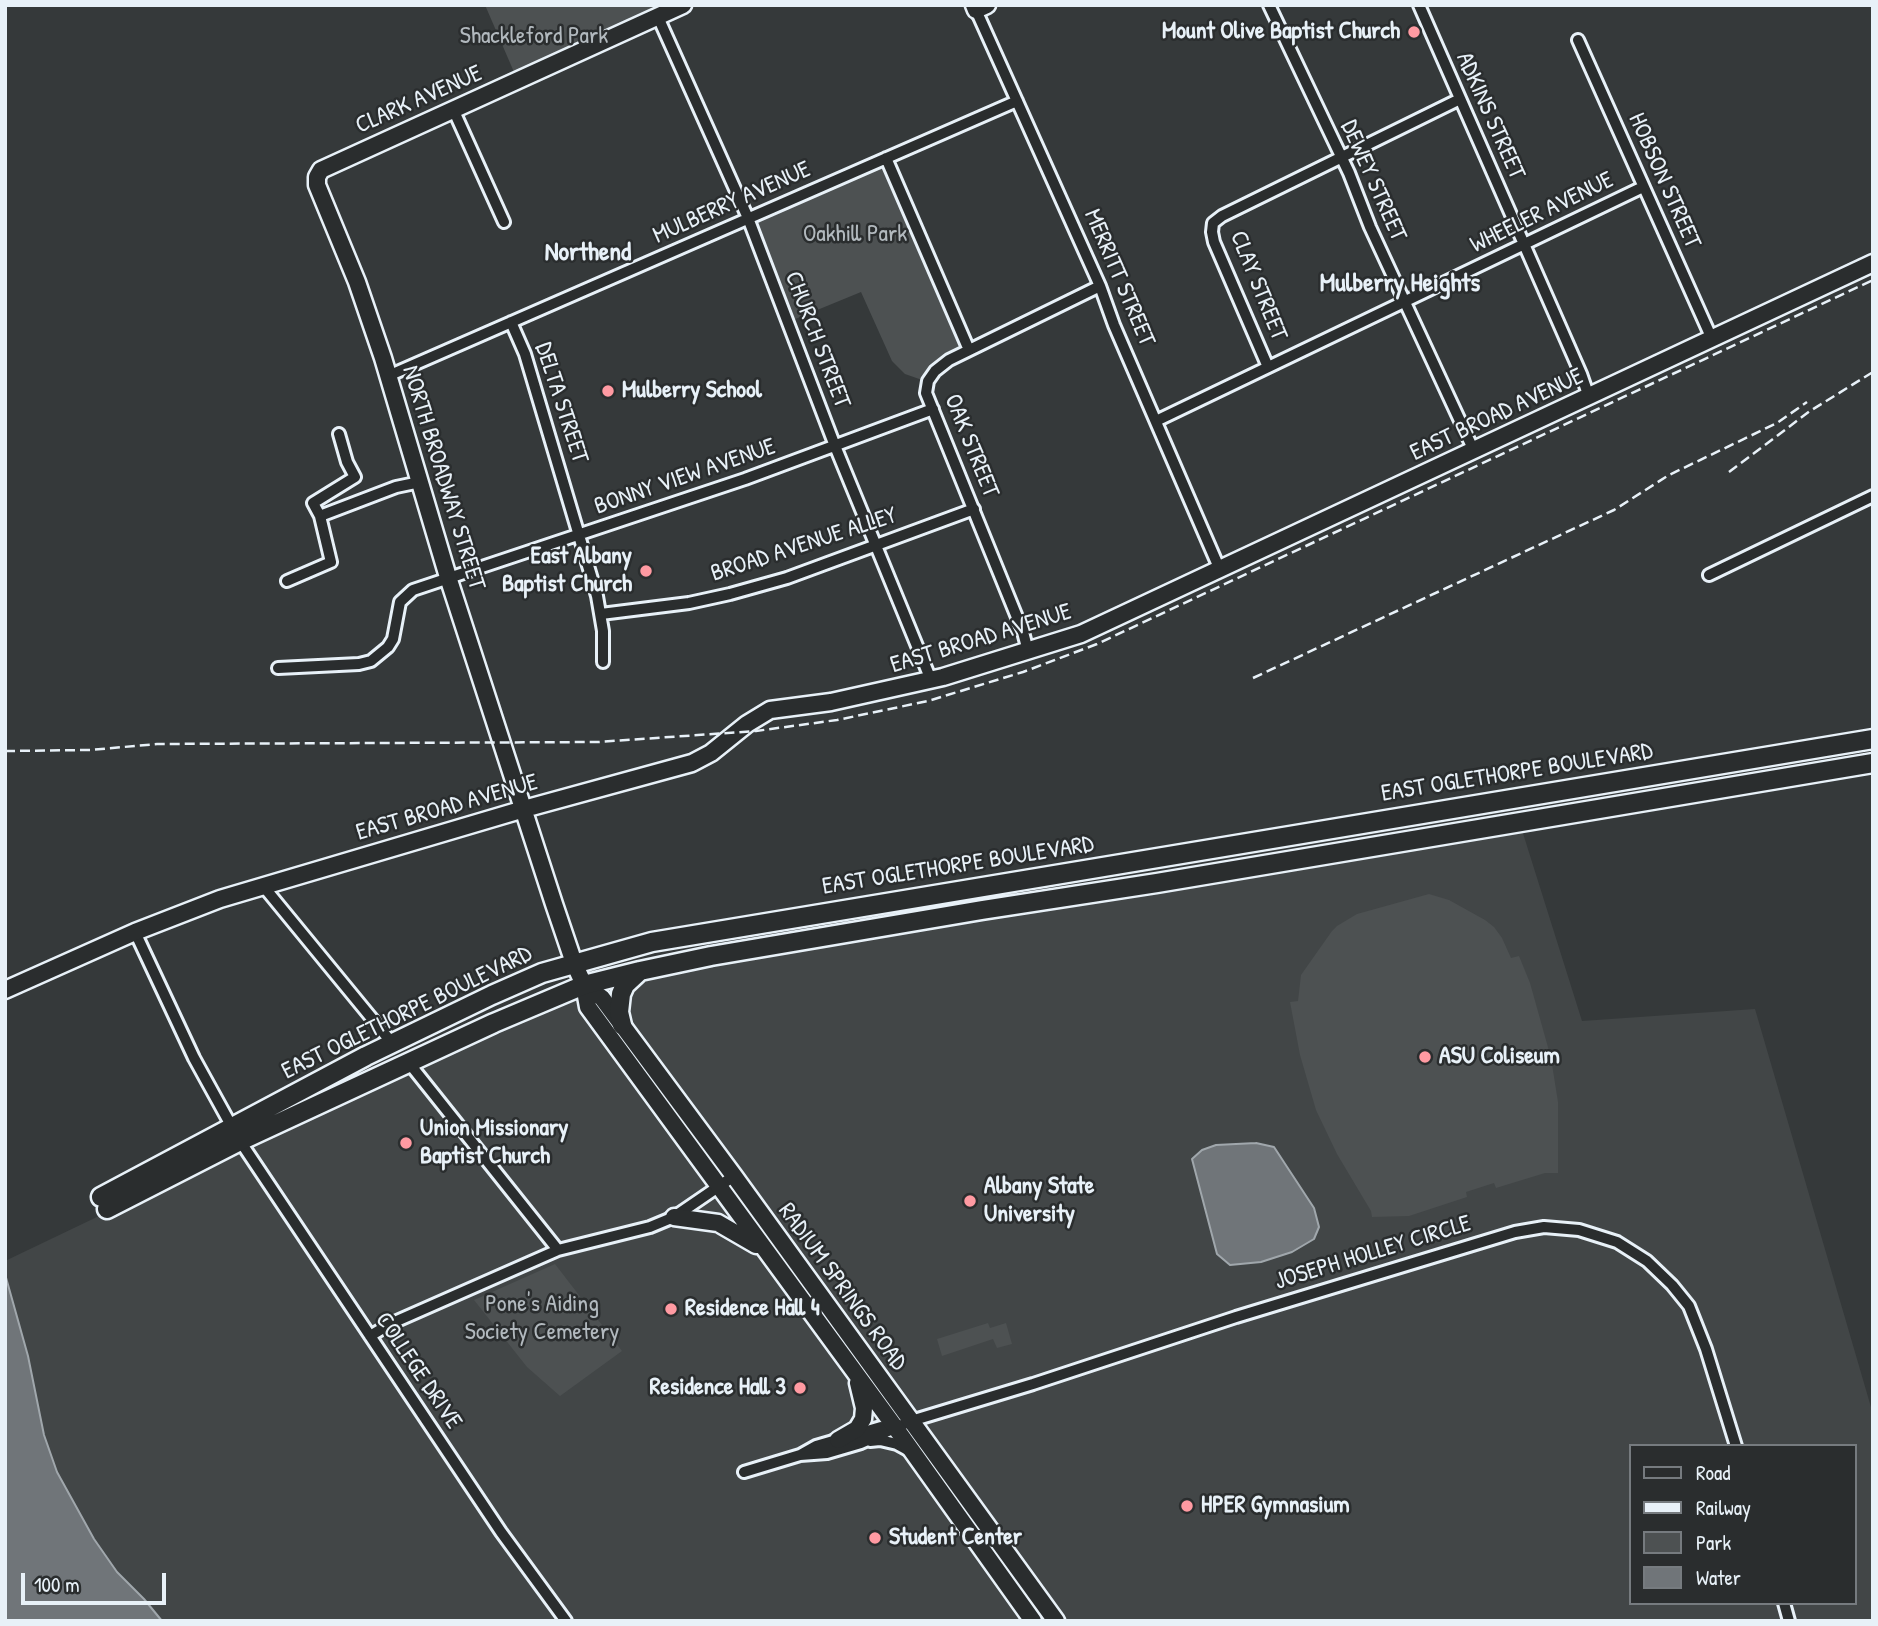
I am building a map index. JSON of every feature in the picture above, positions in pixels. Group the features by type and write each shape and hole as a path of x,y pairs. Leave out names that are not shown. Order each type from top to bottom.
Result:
{"main road":[{"name":"CLARK AVENUE","path":"328,167 683,5"},
{"name":"NORTH BROADWAY STREET","path":"328,167 321,170 317,185 357,282 574,963"},
{"name":"EAST BROAD AVENUE","path":"5,990 135,932 220,899 524,809 692,763 770,710 831,702 931,680 1082,634 1873,263"},
{"name":"EAST OGLETHORPE BOULEVARD","path":"104,1203 236,1134 392,1043 542,973 652,942 1873,739"},
{"name":"EAST OGLETHORPE BOULEVARD","path":"236,1134 291,1118 494,1023 584,985 640,971 711,956 982,910 1873,763"},
{"name":"RADIUM SPRINGS ROAD","path":"574,963 584,985 587,1007 894,1426 1033,1621"},
{"path":"622,1026 619,1012 621,995 625,985 640,971"},
{"name":"RADIUM SPRINGS ROAD","path":"584,985 601,998 734,1175 1056,1621"},
{"path":"291,1118 385,1060 392,1043"},
{"path":"674,1217 718,1223 762,1248"},
{"path":"838,1440 857,1429 863,1419 862,1394 855,1374"}],"street":[{"name":"DEWEY STREET","path":"1269,5 1474,451"},
{"name":"ADKINS STREET","path":"1419,5 1590,397"},
{"name":"MERRITT STREET","path":"979,7 1220,570"},
{"name":"CHURCH STREET","path":"658,17 748,218 835,446 931,680"},
{"name":"HOBSON STREET","path":"1578,40 1712,339"},
{"path":"1341,157 1460,99"},
{"name":"MULBERRY AVENUE","path":"388,376 1017,101"},
{"path":"453,109 504,222"},
{"name":"CLAY STREET","path":"1268,367 1212,232 1216,221 1222,216 1341,157"},
{"path":"886,158 969,350 1100,286"},
{"name":"WHEELER AVENUE","path":"1156,421 1643,187"},
{"name":"DELTA STREET","path":"511,322 525,354 581,536 601,614 603,662"},
{"name":"OAK STREET","path":"969,350 935,371 928,381 926,393 1023,632 1028,651"},
{"name":"BONNY VIEW AVENUE","path":"278,668 371,661 388,648 393,639 400,602 413,590 581,536 933,409"},
{"path":"287,581 331,562 320,516 313,503 355,477 347,462 339,434"},
{"path":"320,516 396,487 420,482"},
{"path":"1709,575 1873,496"},
{"name":"BROAD AVENUE ALLEY","path":"601,614 689,603 788,578 974,509"},
{"path":"264,887 392,1043"},
{"name":"COLLEGE DRIVE","path":"135,932 194,1058 236,1134 501,1532 566,1621"},
{"path":"408,1063 558,1250"},
{"path":"370,1336 390,1324 558,1250 650,1227 674,1217 734,1175"},
{"name":"JOSEPH HOLLEY CIRCLE","path":"894,1426 1515,1231 1544,1227 1578,1230 1617,1242 1647,1261 1672,1285 1689,1306 1706,1349 1735,1444"},
{"path":"744,1472 800,1455 816,1446 894,1426"},
{"path":"861,1443 894,1426"},
{"path":"800,1455 827,1453 880,1440 897,1444 913,1453"}],"shaded area":[{"name":"Albany State University","path":"1521,827 1582,1021 1755,1009 1873,1414 1873,1621 162,1621 117,1572 94,1539 57,1472 44,1435 28,1356 5,1274 5,1261 498,1025 662,967"}],"green space":[{"name":"Shackleford Park","path":"485,5 677,5 517,79"},
{"name":"Oakhill Park","path":"886,160 966,348 925,381 905,374 892,361 861,292 788,322 750,219"},
{"name":"ASU Coliseum","path":"1429,894 1449,900 1485,920 1502,938 1511,958 1519,956 1530,983 1551,1058 1558,1102 1558,1173 1545,1173 1496,1188 1494,1183 1466,1192 1467,1197 1409,1216 1372,1217 1316,1110 1300,1055 1290,1002 1298,1001 1301,975 1337,926 1357,914"},
{"name":"Pone's Aiding Society Cemetery","path":"555,1264 622,1351 560,1396 527,1367 474,1300"},
{"path":"988,1323 990,1328 1006,1323 1012,1344 997,1348 993,1339 942,1356 937,1339"}],"water":[{"path":"1256,1143 1274,1147 1314,1208 1319,1227 1314,1239 1292,1252 1261,1262 1230,1265 1217,1254 1192,1159 1202,1150 1216,1145"},
{"path":"5,1274 28,1356 44,1435 57,1472 94,1539 117,1572 162,1621 5,1621"}],"railway":[{"path":"5,751 90,750 157,744 598,742 756,731 837,720 928,701 1023,672 1097,644 1873,280"},
{"path":"1729,472 1810,411 1873,372"},
{"path":"1253,678 1614,510 1669,475 1777,423 1807,402"}],"place":[{"name":"Mount Olive Baptist Church","path":"1414,32"},
{"name":"Mulberry School","path":"608,391"},
{"name":"East Albany Baptist Church","path":"646,571"},
{"name":"ASU Coliseum","path":"1425,1057"},
{"name":"Union Missionary Baptist Church","path":"406,1143"},
{"name":"Albany State University","path":"970,1201"},
{"name":"Residence Hall 4","path":"671,1309"},
{"name":"Residence Hall 3","path":"800,1388"},
{"name":"HPER Gymnasium","path":"1187,1506"},
{"name":"Student Center","path":"875,1538"}],"district":[{"name":"Northend","path":"588,253"},
{"name":"Mulberry Heights","path":"1400,284"}]}
